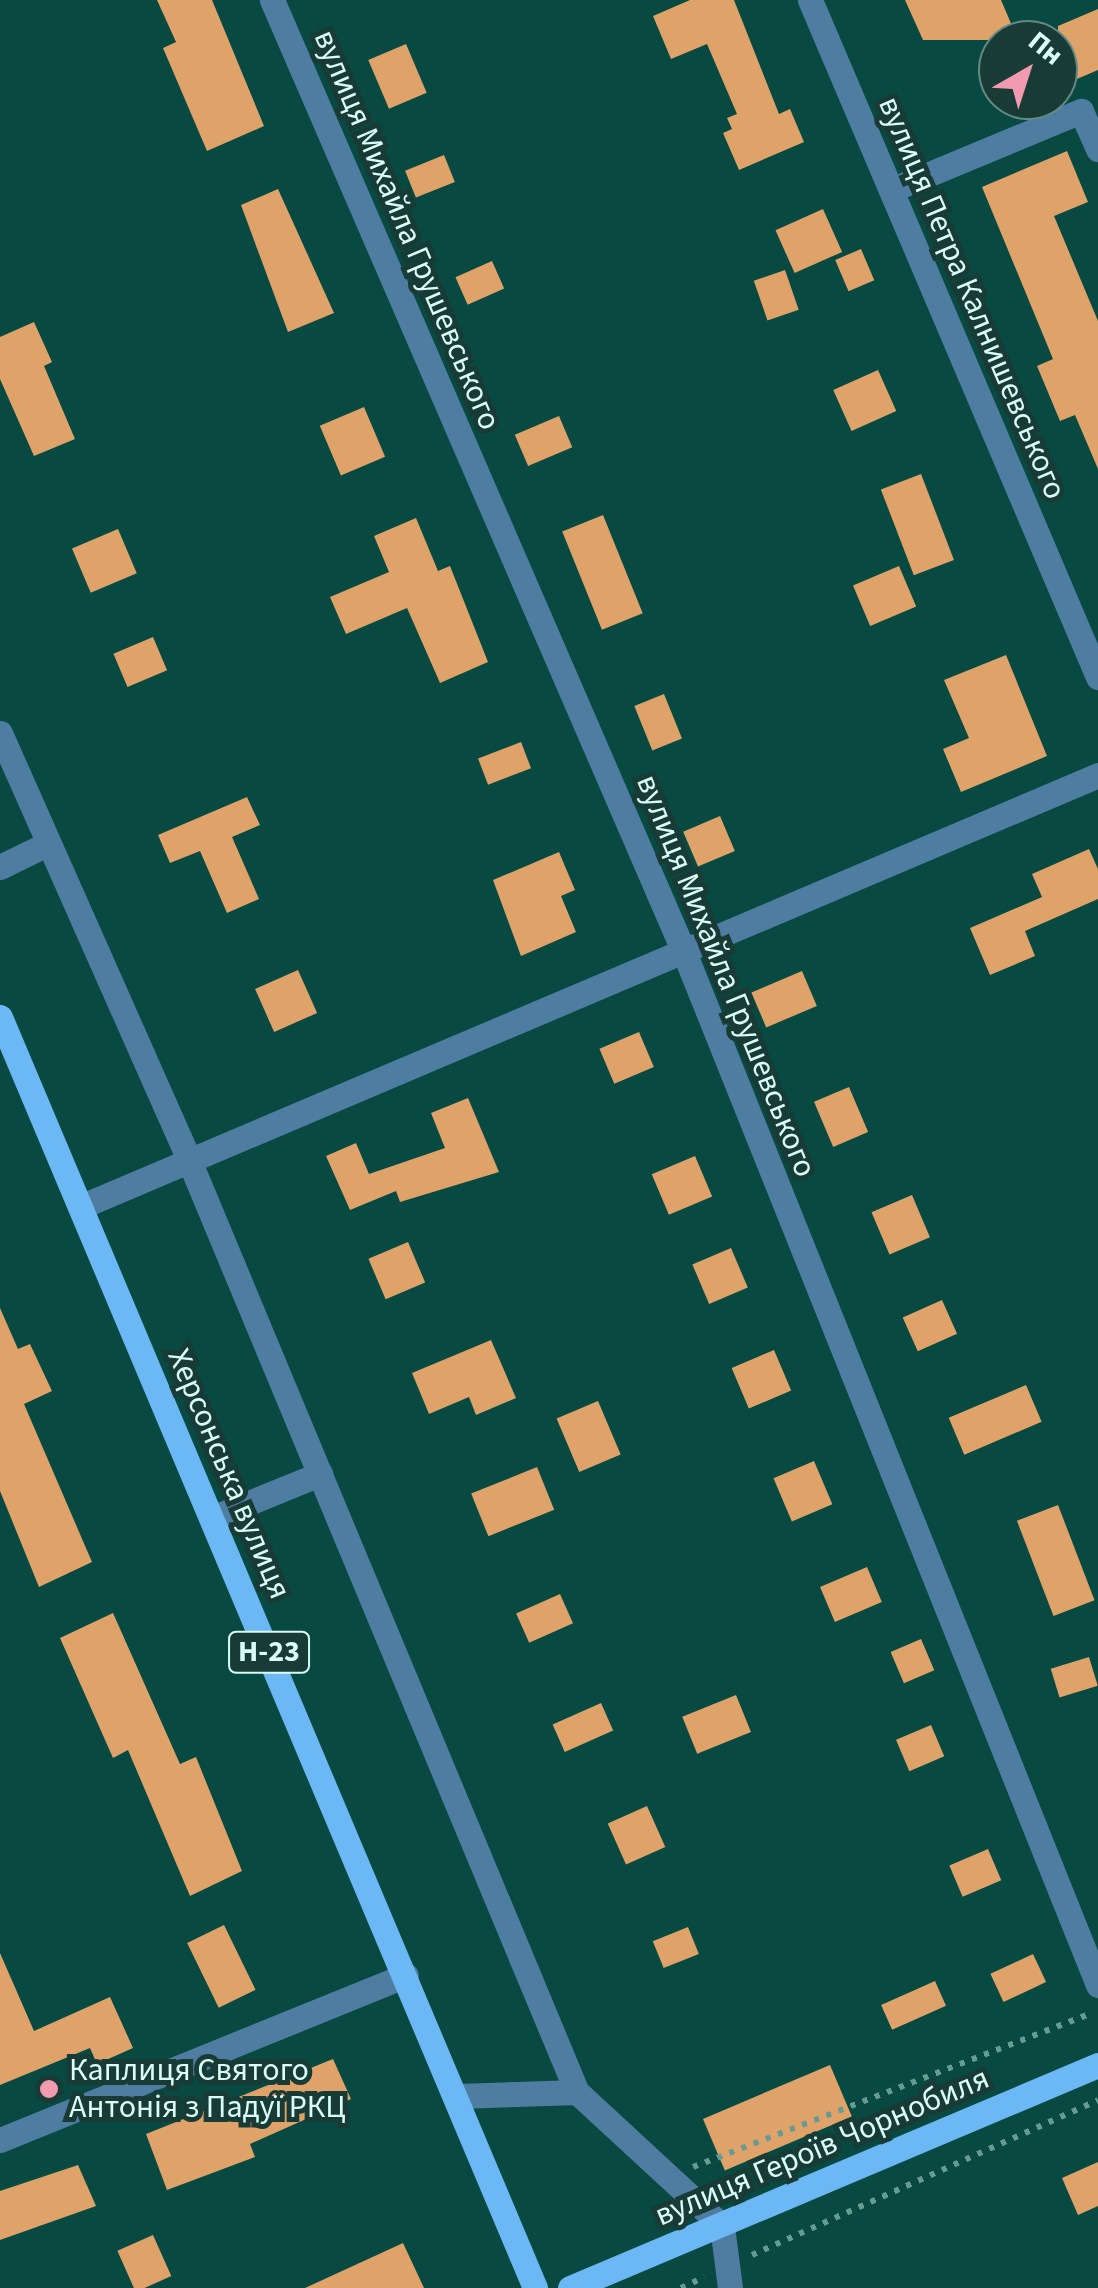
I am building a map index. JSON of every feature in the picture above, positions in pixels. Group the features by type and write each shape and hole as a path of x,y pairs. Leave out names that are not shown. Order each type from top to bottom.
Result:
{"main road":[{"name":"Херсонська вулиця","path":"0,1017 458,2096 535,2288"},
{"name":"вулиця Героїв Чорнобиля","path":"570,2288 1098,2065"}],"street":[{"name":"вулиця Михайла Грушевського","path":"272,0 684,952 1098,1985"},
{"name":"вулиця Петра Калнишевського","path":"810,0 1098,677"},
{"path":"891,190 1081,111 1098,150"},
{"path":"0,733 189,1160 576,2092 722,2226 728,2277"},
{"path":"80,1207 1098,775"},
{"path":"0,868 48,844"},
{"path":"212,1518 320,1474"},
{"path":"1,2136 406,1975"},
{"path":"458,2096 576,2092"}],"path":[{"path":"670,2176 1098,2011"},
{"path":"681,2288 728,2277 1098,2100"}],"building":[{"path":"157,0 212,0 264,126 207,151 163,48 176,42"},
{"path":"690,0 734,0 779,114 790,109 804,142 739,170 723,133 732,129 727,118 737,114 707,44 671,59 653,16"},
{"path":"905,0 1001,0 1010,20 978,20 978,40 923,40"},
{"path":"1098,9 1098,70 1078,78 1078,20 1072,20"},
{"path":"406,44 427,93 389,109 368,60"},
{"path":"1067,151 1088,202 1054,216 1098,321 1098,469 1075,415 1060,421 1037,366 1053,359 982,187"},
{"path":"444,155 455,182 416,198 405,171"},
{"path":"278,189 334,313 288,332 241,205"},
{"path":"823,209 842,252 795,273 775,230"},
{"path":"861,249 874,280 849,291 835,260"},
{"path":"492,261 504,288 468,305 455,277"},
{"path":"785,270 799,310 767,320 754,281"},
{"path":"34,322 52,362 44,366 75,439 34,456 0,379 0,337"},
{"path":"878,370 896,411 852,431 833,390"},
{"path":"364,407 385,457 341,475 320,426"},
{"path":"559,416 572,447 528,466 515,435"},
{"path":"921,474 954,560 914,575 881,489"},
{"path":"603,515 643,613 602,630 562,531"},
{"path":"416,518 438,571 450,566 488,662 440,683 407,608 346,634 330,597 389,572 374,536"},
{"path":"118,529 137,573 91,593 72,549"},
{"path":"899,566 916,607 870,626 853,586"},
{"path":"153,637 167,670 127,687 113,654"},
{"path":"1006,655 1047,756 961,792 943,749 969,738 944,680"},
{"path":"664,694 682,739 652,750 634,706"},
{"path":"521,742 531,768 488,785 478,758"},
{"path":"247,797 260,825 232,837 259,899 227,913 200,851 170,863 158,835"},
{"path":"720,816 735,851 698,867 683,832"},
{"path":"1089,849 1098,869 1098,899 1025,931 1035,956 990,975 970,928 1042,897 1032,874"},
{"path":"559,852 575,890 561,896 576,932 521,956 493,880"},
{"path":"298,970 317,1013 274,1032 255,989"},
{"path":"802,971 817,1006 766,1027 751,992"},
{"path":"639,1032 654,1067 614,1084 599,1049"},
{"path":"849,1087 868,1132 833,1147 814,1102"},
{"path":"468,1098 499,1172 400,1202 396,1191 350,1210 326,1156 356,1143 369,1174 445,1148 431,1113"},
{"path":"695,1156 712,1197 669,1215 652,1174"},
{"path":"912,1195 930,1237 889,1255 871,1212"},
{"path":"408,1242 425,1283 386,1299 368,1259"},
{"path":"731,1248 748,1288 709,1304 692,1264"},
{"path":"942,1300 957,1334 918,1351 903,1317"},
{"path":"0,1308 18,1349 30,1344 52,1391 24,1404 92,1562 39,1587 0,1491"},
{"path":"491,1340 516,1398 476,1415 469,1397 429,1414 412,1373"},
{"path":"774,1350 791,1391 749,1408 732,1368"},
{"path":"1026,1385 1042,1422 964,1455 949,1418"},
{"path":"598,1401 621,1454 579,1472 557,1419"},
{"path":"814,1461 832,1504 792,1521 773,1478"},
{"path":"537,1467 554,1510 488,1536 471,1494"},
{"path":"1058,1505 1095,1600 1053,1616 1017,1521"},
{"path":"867,1567 882,1602 835,1622 820,1587"},
{"path":"560,1594 573,1623 529,1643 516,1614"},
{"path":"113,1613 180,1764 196,1757 242,1871 190,1896 128,1750 113,1758 60,1638"},
{"path":"921,1639 934,1670 904,1683 891,1652"},
{"path":"1089,1657 1098,1686 1060,1697 1051,1669"},
{"path":"736,1695 751,1732 697,1754 682,1717"},
{"path":"601,1703 613,1730 565,1752 553,1725"},
{"path":"931,1725 944,1756 909,1771 896,1740"},
{"path":"647,1806 665,1847 626,1865 608,1823"},
{"path":"988,1849 1001,1880 963,1897 949,1865"},
{"path":"224,1925 256,1990 219,2008 187,1943"},
{"path":"688,1927 699,1954 664,1968 653,1941"},
{"path":"0,1953 34,2031 110,1997 133,2048 97,2064 90,2048 0,2085"},
{"path":"1033,1954 1046,1982 1004,2002 990,1974"},
{"path":"935,1981 946,2006 892,2030 881,2005"},
{"path":"333,2059 351,2099 250,2144 255,2157 167,2190 146,2134"},
{"path":"830,2065 852,2117 725,2170 703,2119"},
{"path":"1098,2162 1098,2206 1078,2215 1062,2178"},
{"path":"78,2165 96,2206 0,2240 0,2191"},
{"path":"153,2235 171,2276 145,2288 134,2288 117,2251"},
{"path":"403,2243 424,2288 305,2288"}],"place":[{"name":"Каплиця Святого Антонія з Падуї РКЦ","path":"49,2089"}]}
